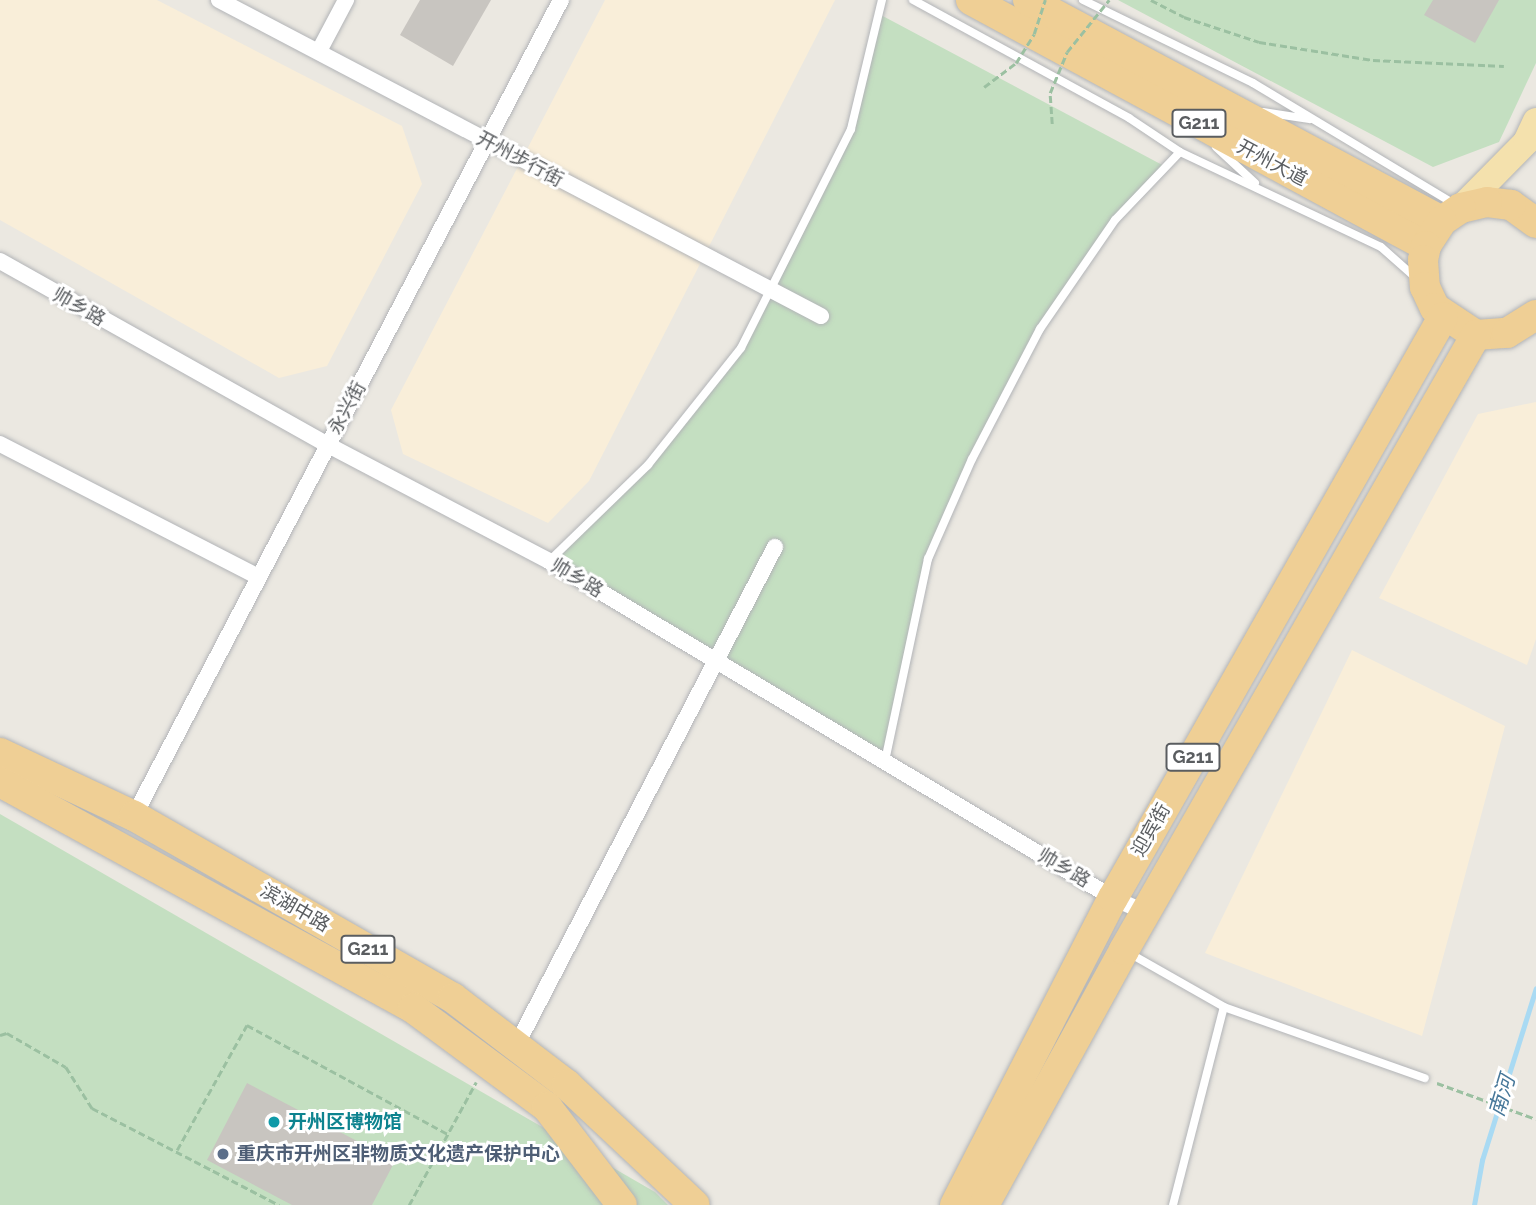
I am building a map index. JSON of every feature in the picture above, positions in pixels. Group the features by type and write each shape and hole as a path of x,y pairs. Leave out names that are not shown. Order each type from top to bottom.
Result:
{"highway":[{"name":"开州大道","path":"971,0 1426,246"},
{"name":"开州大道","path":"1028,0 1226,106 1452,215"},
{"path":"1536,223 1511,205 1487,202 1452,215 1426,246 1425,287 1443,317 1476,335 1507,333 1536,315"},
{"name":"迎宾街","path":"955,1205 1113,898 1443,317"},
{"name":"迎宾街","path":"984,1205 1145,912 1476,335"},
{"name":"滨湖中路","path":"0,754 134,816 453,998 517,1044 695,1205"},
{"name":"滨湖中路","path":"0,782 413,1009 488,1061 547,1107 622,1205"}],"main road":[{"path":"1452,215 1526,142 1536,121"}],"street":[{"name":"开州步行街","path":"219,0 821,317"},
{"path":"318,51 346,0"},
{"name":"永兴街","path":"134,816 561,0"},
{"name":"帅乡路","path":"0,261 328,445 549,561 1113,898 1145,912"},
{"path":"0,444 259,577"},
{"path":"517,1044 718,662 775,547"}],"lane":[{"path":"549,561 648,464 741,348 851,129 882,0"},
{"path":"913,0 1129,118 1180,152 1381,247 1425,287"},
{"path":"1083,0 1253,83 1316,120 1452,215"},
{"path":"1226,106 1316,120"},
{"path":"1178,112 1262,190"},
{"path":"885,761 928,559 972,459 1040,329 1115,220 1180,152"},
{"path":"1124,950 1224,1007 1425,1079"},
{"path":"1173,1205 1224,1007"}],"path":[{"path":"984,87 1016,63 1034,34 1045,0"},
{"path":"1052,124 1050,93 1067,52 1109,0"},
{"path":"1151,0 1184,17 1259,42 1373,60 1504,66"},
{"path":"177,1150 247,1025 448,1134"},
{"path":"0,1035 6,1032 66,1068 92,1108 279,1205"},
{"path":"409,1205 488,1061"},
{"path":"1425,1079 1536,1119"}],"shaded area":[{"path":"0,0 157,0 402,126 422,184 327,366 279,378 0,220"},
{"path":"605,0 835,0 589,481 548,523 403,454 391,410"},
{"path":"1536,402 1536,639 1527,665 1379,598 1478,414"},
{"path":"1352,650 1505,726 1422,1036 1205,953"}],"green space":[{"path":"1118,0 1536,0 1536,63 1499,142 1433,167"},
{"path":"879,14 1166,167 1115,220 1040,329 972,459 928,559 885,761 549,561 648,464 741,348 851,129"},
{"path":"0,814 655,1192 668,1205 0,1205"}],"building":[{"path":"420,0 491,0 453,66 400,35"},
{"path":"1433,0 1499,0 1475,43 1424,15"},
{"name":"开州区博物馆","path":"247,1083 395,1161 372,1205 292,1205 207,1160"}],"waterway":[{"name":"南河","path":"1474,1205 1482,1160 1536,988"}],"place":[{"name":"开州区博物馆","path":"274,1122"},
{"name":"重庆市开州区非物质文化遗产保护中心","path":"223,1154"}]}
